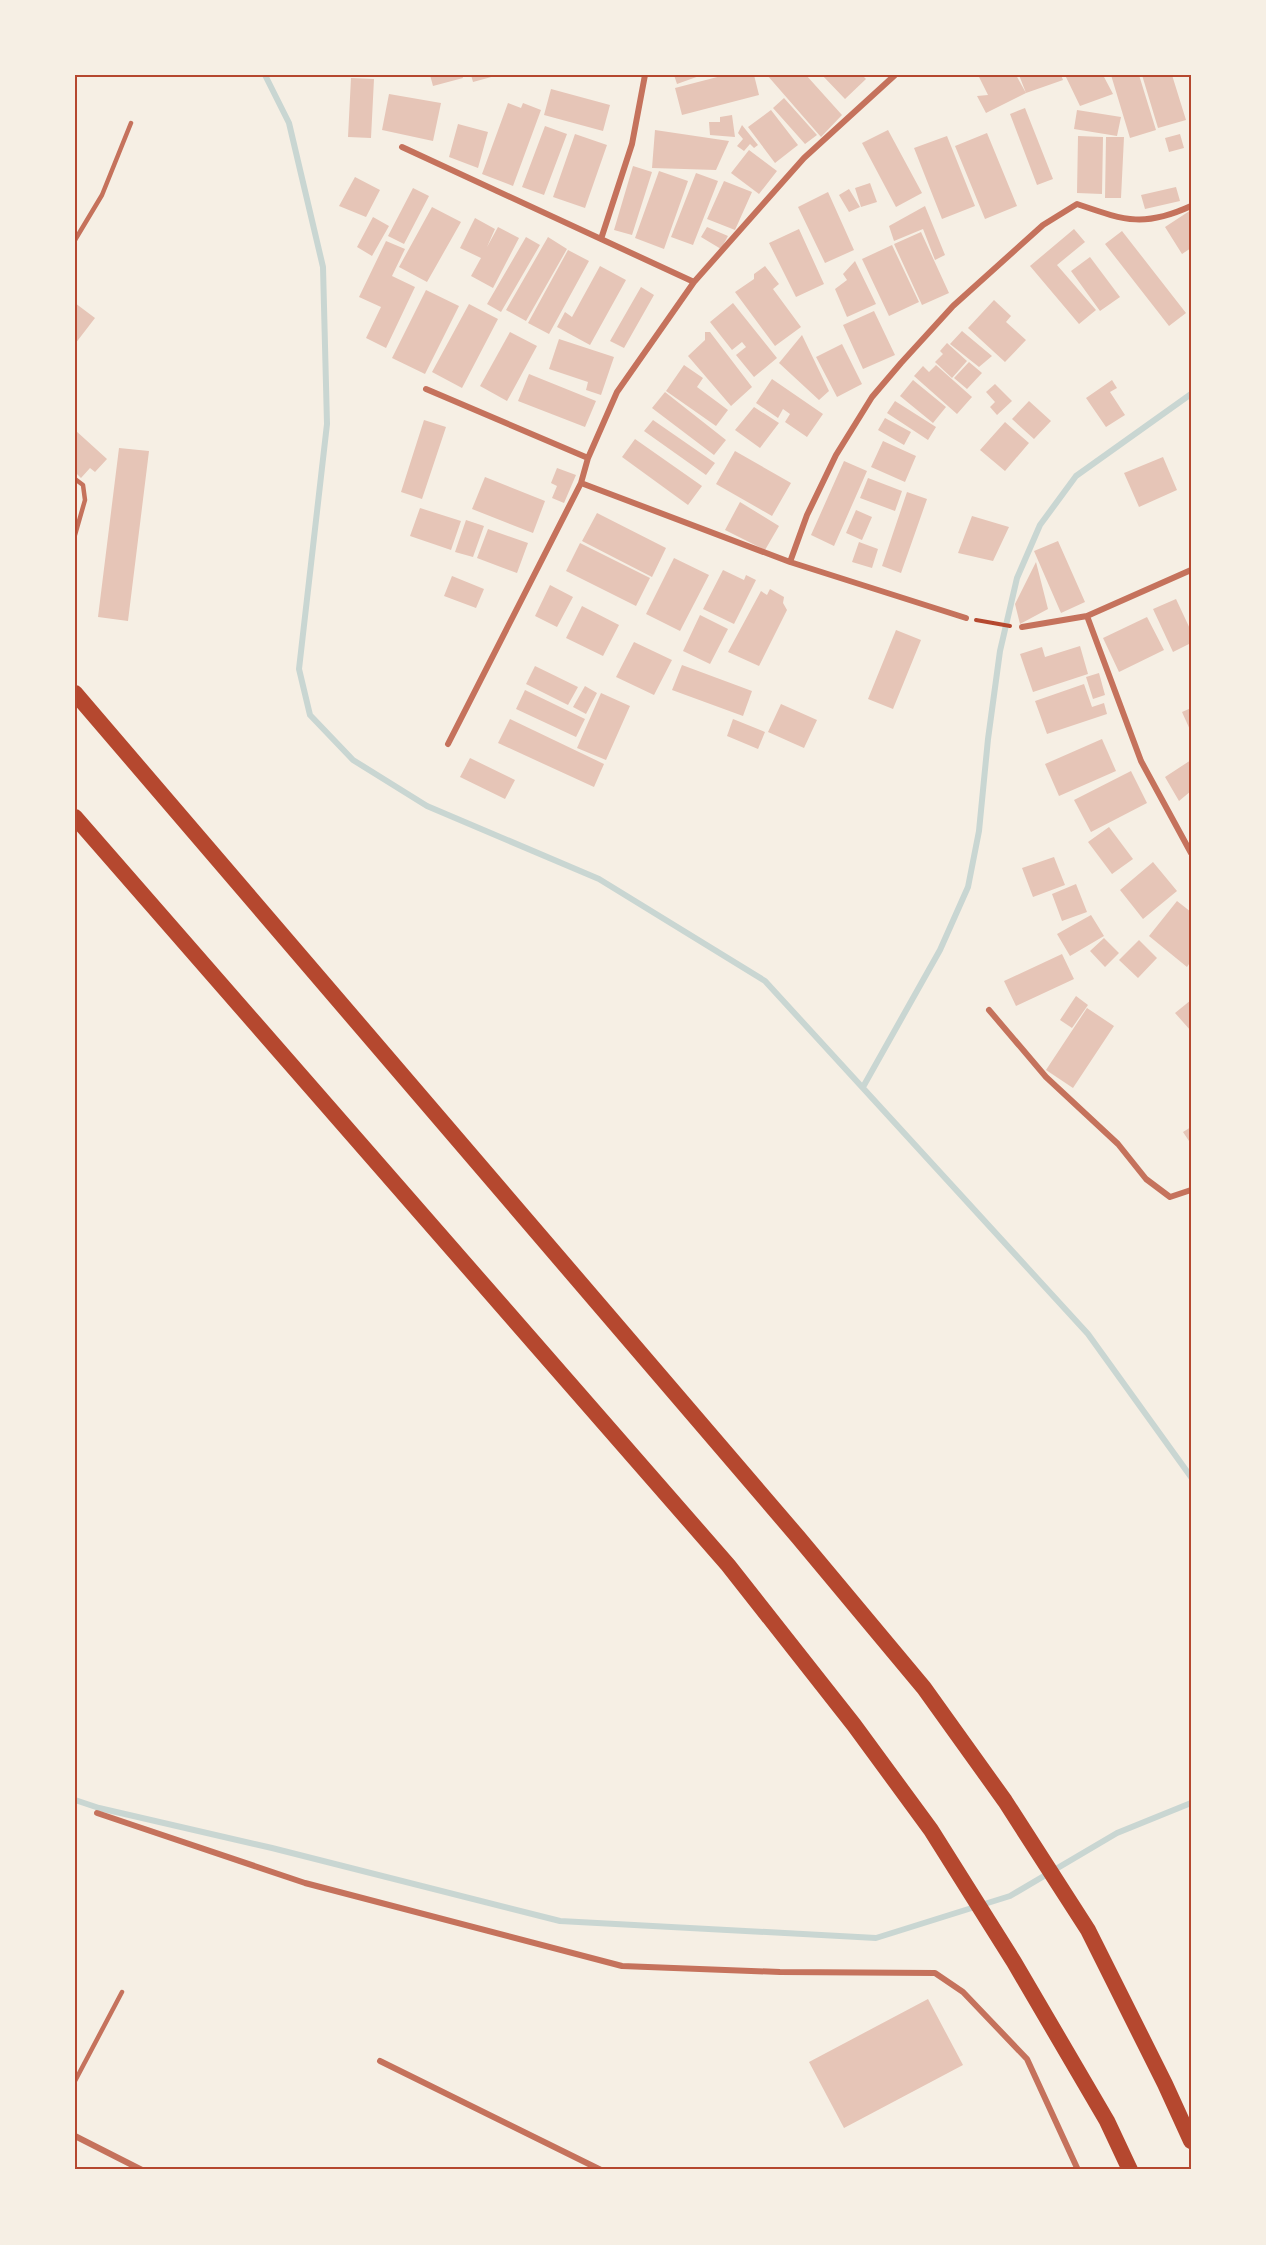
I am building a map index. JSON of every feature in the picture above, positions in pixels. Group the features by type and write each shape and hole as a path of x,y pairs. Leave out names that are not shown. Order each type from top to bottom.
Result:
{"highway":[{"path":"75,693 798,1537 924,1689 1005,1801 1088,1930 1191,2141"},
{"path":"75,817 728,1565 854,1725 931,1830 1014,1962 1107,2121 1130,2170"}],"street":[{"path":"601,239 632,144 645,75"},
{"path":"448,744 581,483 588,458 617,392 694,282 804,158 895,75"},
{"path":"402,147 694,282"},
{"path":"790,562 807,515 836,455 872,397 953,306 1034,233 1077,204 1125,220 1140,221 1169,216 1191,206"},
{"path":"426,389 588,458"},
{"path":"581,483 790,562 969,618"},
{"path":"1022,627 1087,616 1191,570"},
{"path":"1087,616 1141,761 1191,853"},
{"path":"989,1010 1046,1077 1118,1143 1146,1179 1170,1197 1191,1190"},
{"path":"97,1813 305,1883 622,1966 780,1972 935,1973 963,1992 1027,2060 1078,2170"},
{"path":"380,2061 601,2170"},
{"path":"75,2136 142,2170"}],"lane":[{"path":"75,240 102,195 131,123"},
{"path":"75,479 83,485 85,500 75,535"},
{"path":"75,2081 122,1992"}],"path":[{"path":"969,618 1011,626"}],"building":[{"path":"430,75 462,75 463,78 433,86"},
{"path":"471,75 495,75 495,76 473,82"},
{"path":"674,75 702,75 677,84"},
{"path":"725,75 734,75 734,77 754,75 759,95 682,115 675,88"},
{"path":"767,75 806,75 842,115 821,137"},
{"path":"822,75 862,75 866,79 845,99"},
{"path":"978,75 1016,75 1026,93 986,113 977,96 988,95"},
{"path":"1019,75 1061,75 1063,80 1026,93"},
{"path":"1065,75 1103,75 1113,94 1080,106"},
{"path":"1111,75 1139,75 1156,130 1130,138"},
{"path":"1142,75 1172,75 1186,120 1158,128"},
{"path":"351,78 374,79 371,138 348,137"},
{"path":"551,89 610,105 603,131 544,115"},
{"path":"389,94 441,103 433,141 382,130"},
{"path":"784,98 817,135 805,144 773,108"},
{"path":"508,103 521,108 523,103 541,110 513,186 482,174"},
{"path":"1025,108 1053,179 1037,185 1010,114"},
{"path":"771,110 798,145 775,163 748,127"},
{"path":"1077,110 1121,117 1117,136 1074,129"},
{"path":"732,115 735,137 710,135 709,122 720,122 720,117"},
{"path":"458,124 488,132 478,168 449,157"},
{"path":"742,125 758,145 754,148 750,144 744,151 737,146 743,139 738,133"},
{"path":"545,126 567,134 544,195 522,187"},
{"path":"655,130 729,141 716,170 652,168"},
{"path":"888,130 922,193 896,207 862,143"},
{"path":"987,133 1017,206 985,219 955,146"},
{"path":"575,134 607,145 585,208 553,197"},
{"path":"1180,134 1184,148 1169,152 1165,138"},
{"path":"947,136 975,206 942,219 914,148"},
{"path":"1078,136 1103,137 1102,194 1077,193"},
{"path":"1106,137 1124,137 1121,198 1105,198"},
{"path":"749,150 777,171 759,194 731,173"},
{"path":"633,166 652,172 632,235 614,230"},
{"path":"659,171 688,181 664,249 635,238"},
{"path":"696,173 718,181 693,245 671,237"},
{"path":"355,177 380,190 366,217 339,206"},
{"path":"724,181 752,192 735,230 707,219"},
{"path":"870,183 877,202 861,207 855,188"},
{"path":"1176,187 1180,201 1145,209 1141,195"},
{"path":"413,188 429,196 404,244 388,236"},
{"path":"849,189 860,207 849,212 839,195"},
{"path":"828,192 854,250 825,263 798,207"},
{"path":"925,206 945,255 935,260 923,229 894,241 889,226"},
{"path":"432,207 461,222 427,282 399,267"},
{"path":"1191,210 1191,248 1182,254 1165,227"},
{"path":"373,217 389,226 372,256 357,247"},
{"path":"475,218 495,229 487,247 498,227 519,238 493,288 471,276 481,258 460,248"},
{"path":"707,227 728,236 721,249 701,237"},
{"path":"799,229 824,284 796,297 769,243"},
{"path":"1074,229 1085,242 1057,265 1096,310 1079,324 1030,266"},
{"path":"1122,231 1186,313 1169,326 1105,244"},
{"path":"921,232 949,293 922,305 894,244"},
{"path":"526,237 540,245 501,312 487,304"},
{"path":"548,237 567,249 526,321 506,310"},
{"path":"386,241 405,249 392,276 415,287 386,348 366,338 381,307 359,297"},
{"path":"892,245 919,302 889,316 862,259"},
{"path":"568,250 589,261 549,334 528,323"},
{"path":"1090,257 1120,297 1100,311 1071,271"},
{"path":"855,261 876,304 847,317 835,289 847,280 843,274"},
{"path":"600,266 626,280 590,345 557,327 565,312 572,317"},
{"path":"765,266 779,284 773,289 801,327 775,346 735,292 754,279 754,274"},
{"path":"641,287 654,295 624,348 610,341"},
{"path":"426,290 459,306 425,374 392,358"},
{"path":"994,300 1011,316 1006,322 1026,340 1005,362 968,328"},
{"path":"75,303 95,318 75,344"},
{"path":"733,303 777,358 754,377 736,355 746,347 742,342 732,350 710,322"},
{"path":"469,304 498,319 462,388 432,372"},
{"path":"874,311 895,355 863,369 843,325"},
{"path":"962,331 992,356 979,367 950,344"},
{"path":"510,332 537,346 507,401 480,386"},
{"path":"705,332 710,332 752,387 731,406 688,356 705,340"},
{"path":"802,335 829,391 819,400 779,363"},
{"path":"559,339 614,357 601,395 586,390 588,382 549,369"},
{"path":"947,343 967,361 952,378 935,362 943,354 940,351"},
{"path":"842,344 862,384 837,397 816,357"},
{"path":"969,362 982,373 967,389 954,378"},
{"path":"684,365 703,378 697,387 728,410 716,426 666,391"},
{"path":"936,365 972,397 957,414 914,376 923,366 929,372"},
{"path":"529,374 596,401 585,427 518,401"},
{"path":"772,379 823,414 807,437 785,422 790,414 783,409 778,418 756,403"},
{"path":"913,380 946,407 933,423 900,396"},
{"path":"1112,380 1117,388 1110,392 1125,415 1106,427 1086,398"},
{"path":"995,384 1012,401 997,415 990,407 995,402 986,392"},
{"path":"665,392 726,440 714,455 652,408"},
{"path":"895,401 936,427 928,440 887,413"},
{"path":"1029,401 1051,421 1034,439 1012,419"},
{"path":"754,407 779,423 760,448 735,430"},
{"path":"885,418 911,432 904,445 878,430"},
{"path":"424,420 446,427 422,499 401,492"},
{"path":"653,420 715,463 706,475 644,431"},
{"path":"1005,422 1029,443 1005,471 980,450"},
{"path":"75,430 107,459 95,472 90,468 81,478 75,472"},
{"path":"635,439 702,486 688,505 622,457"},
{"path":"883,441 916,456 905,482 871,467"},
{"path":"119,448 149,451 128,621 98,617"},
{"path":"735,451 791,483 772,516 716,484"},
{"path":"1163,457 1177,490 1139,507 1124,473"},
{"path":"844,461 867,471 834,546 811,535"},
{"path":"557,468 576,475 564,503 552,498 557,486 551,483"},
{"path":"485,477 545,501 533,533 472,509"},
{"path":"868,478 902,491 895,511 860,498"},
{"path":"907,492 927,499 901,573 882,566"},
{"path":"740,502 779,526 765,550 725,530"},
{"path":"420,508 461,521 451,550 410,536"},
{"path":"856,510 872,517 862,540 846,533"},
{"path":"597,513 666,548 652,577 582,541"},
{"path":"972,516 1009,527 993,561 958,553"},
{"path":"466,520 484,526 473,557 455,552"},
{"path":"488,529 528,543 517,573 477,558"},
{"path":"1058,541 1085,602 1061,613 1034,551"},
{"path":"859,542 878,549 872,568 852,562"},
{"path":"580,543 650,578 636,606 566,571"},
{"path":"674,558 709,575 680,631 646,614"},
{"path":"1036,562 1048,609 1020,624 1015,604"},
{"path":"723,570 744,580 746,575 756,580 734,624 703,609"},
{"path":"452,576 484,589 476,608 444,596"},
{"path":"550,585 573,597 557,627 535,616"},
{"path":"770,589 784,597 783,603 787,610 759,666 728,652 761,591 767,595"},
{"path":"1176,599 1191,631 1191,643 1173,652 1153,609"},
{"path":"582,606 619,625 603,656 566,638"},
{"path":"700,615 728,629 710,664 683,651"},
{"path":"1147,617 1164,650 1119,672 1103,638"},
{"path":"896,630 921,640 893,709 868,699"},
{"path":"634,642 672,660 654,695 616,677"},
{"path":"1080,646 1088,674 1033,692 1020,654 1042,647 1045,657"},
{"path":"682,665 752,691 743,716 672,690"},
{"path":"535,666 578,687 568,705 526,684"},
{"path":"1099,673 1105,695 1093,699 1086,677"},
{"path":"1084,684 1092,707 1104,703 1107,714 1047,734 1035,701"},
{"path":"585,686 597,693 586,714 573,707"},
{"path":"525,690 585,719 576,737 516,709"},
{"path":"601,693 630,706 606,760 577,748"},
{"path":"781,704 817,720 804,748 768,732"},
{"path":"1191,708 1191,732 1182,712"},
{"path":"510,719 604,764 594,787 498,743"},
{"path":"733,719 765,732 758,749 727,736"},
{"path":"1102,739 1116,771 1059,796 1045,764"},
{"path":"470,758 515,780 505,799 460,777"},
{"path":"1191,760 1191,791 1179,801 1165,777"},
{"path":"1131,771 1147,803 1091,832 1074,800"},
{"path":"1109,827 1133,859 1112,874 1088,842"},
{"path":"1054,857 1065,885 1033,897 1022,868"},
{"path":"1153,862 1177,891 1143,919 1120,890"},
{"path":"1076,884 1087,912 1062,921 1052,894"},
{"path":"1177,901 1191,912 1191,961 1187,967 1149,936"},
{"path":"1091,915 1104,936 1070,956 1057,934"},
{"path":"1104,938 1119,953 1105,967 1090,951"},
{"path":"1139,940 1157,958 1138,978 1119,960"},
{"path":"1062,954 1074,979 1016,1006 1004,981"},
{"path":"1076,996 1088,1005 1072,1028 1060,1020"},
{"path":"1191,1000 1191,1031 1175,1013"},
{"path":"1087,1008 1114,1026 1073,1088 1046,1070"},
{"path":"1191,1127 1191,1144 1183,1132"},
{"path":"928,1999 963,2065 844,2128 809,2062"}],"waterway":[{"path":"265,75 289,123 323,267 327,424 299,669 310,715 353,760 427,806 599,879 765,981 1088,1334 1191,1477"},
{"path":"863,1087 940,950 968,887 979,831 1000,651 1017,578 1040,525 1076,476 1191,394"},
{"path":"75,1800 99,1808 272,1848 560,1921 876,1938 1010,1896 1117,1833 1191,1803"}]}
